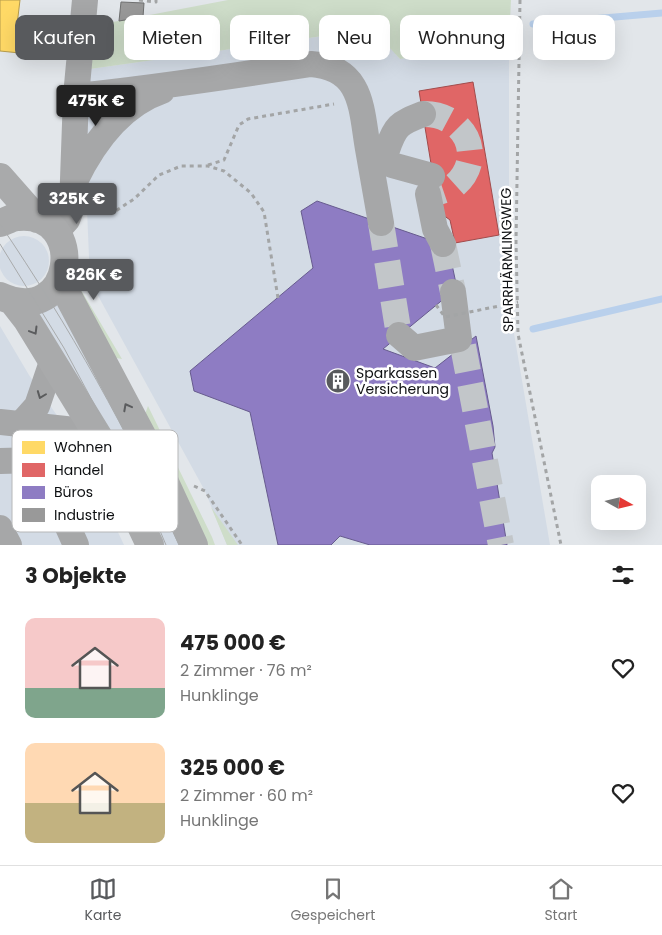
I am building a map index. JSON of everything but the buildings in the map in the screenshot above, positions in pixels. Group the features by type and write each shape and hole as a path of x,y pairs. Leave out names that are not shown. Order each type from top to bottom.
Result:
{"main road":[{"path":"0,177 64,245 66,260 63,276 67,294 139,430"},
{"path":"0,223 18,217 47,225"},
{"path":"6,299 36,301 47,295 63,276"},
{"path":"6,299 27,320 94,430"},
{"path":"178,510 194,545"},
{"path":"144,532 150,545"}],"street":[{"path":"47,225 67,220 72,207 76,96 84,0"},
{"path":"76,96 181,84 317,64 343,72 357,92 359,100 387,155 432,188 435,230 443,244"},
{"path":"74,183 85,162 110,128 130,108 154,94 181,84"},
{"path":"381,223 387,155 408,140 424,122"},
{"path":"399,335 414,348 461,343 444,298"},
{"path":"11,423 37,406 52,362"},
{"path":"11,423 74,430"},
{"path":"0,528 8,545"},
{"path":"70,532 76,545"}],"path":[{"path":"138,0 156,2 156,0"},
{"name":"SPARRHÄRMLINGWEG","path":"520,0 516,242 518,334 561,545"},
{"path":"208,166 224,160 239,124 248,119 359,100"},
{"path":"88,213 114,212 134,199 159,175 181,166 208,166 224,171 251,193 264,212 278,298"},
{"path":"444,298 445,317 518,302"},
{"path":"191,485 205,491 242,545"}],"shaded area":[{"path":"319,37 319,60 390,60 390,48 400,60 509,60 509,304 550,545 227,545 205,491 178,442 178,430 172,430 90,281 85,161 90,69 154,60 220,60 220,51 230,49 230,60 309,60 309,38"},
{"path":"29,236 42,243 48,251 48,271 42,279 34,285 19,286 6,279 0,271 -1,256 6,243 14,237"},
{"path":"60,297 128,430 96,430 31,312"},
{"path":"0,326 29,375 67,430 12,430 12,532 118,532 124,545 0,545"},
{"path":"178,527 187,545 159,545 152,532 178,532"}],"green space":[{"path":"228,0 511,0 510,15 400,15 400,59 390,48 390,15 319,15 319,37 309,38 309,15 230,15 230,49 220,51 220,15 150,15"},
{"path":"124,20 124,60 153,60 90,69 90,60 114,60 114,22"},
{"path":"75,275 81,290 122,359 110,357 82,311"},
{"path":"148,406 160,430 150,430 144,417"},
{"path":"178,467 215,545 205,545 178,488"},
{"path":"211,507 238,545 227,545"}],"waterway":[{"path":"615,17 662,13"},
{"path":"533,329 662,299"}],"tunnel":[{"path":"423,114 438,116 450,121 460,129 467,139 470,151 469,163 464,175 454,186 436,193"},
{"path":"381,223 399,335"},
{"path":"443,244 453,292"},
{"path":"463,346 501,545"}],"tram line":[{"path":"0,224 50,301 97,380 124,430"},
{"path":"0,244 64,348 108,430"},
{"path":"161,532 166,545"},
{"path":"173,532 179,545"}],"place":[{"name":"Sparkassen Versicherung","path":"338,381"}]}
